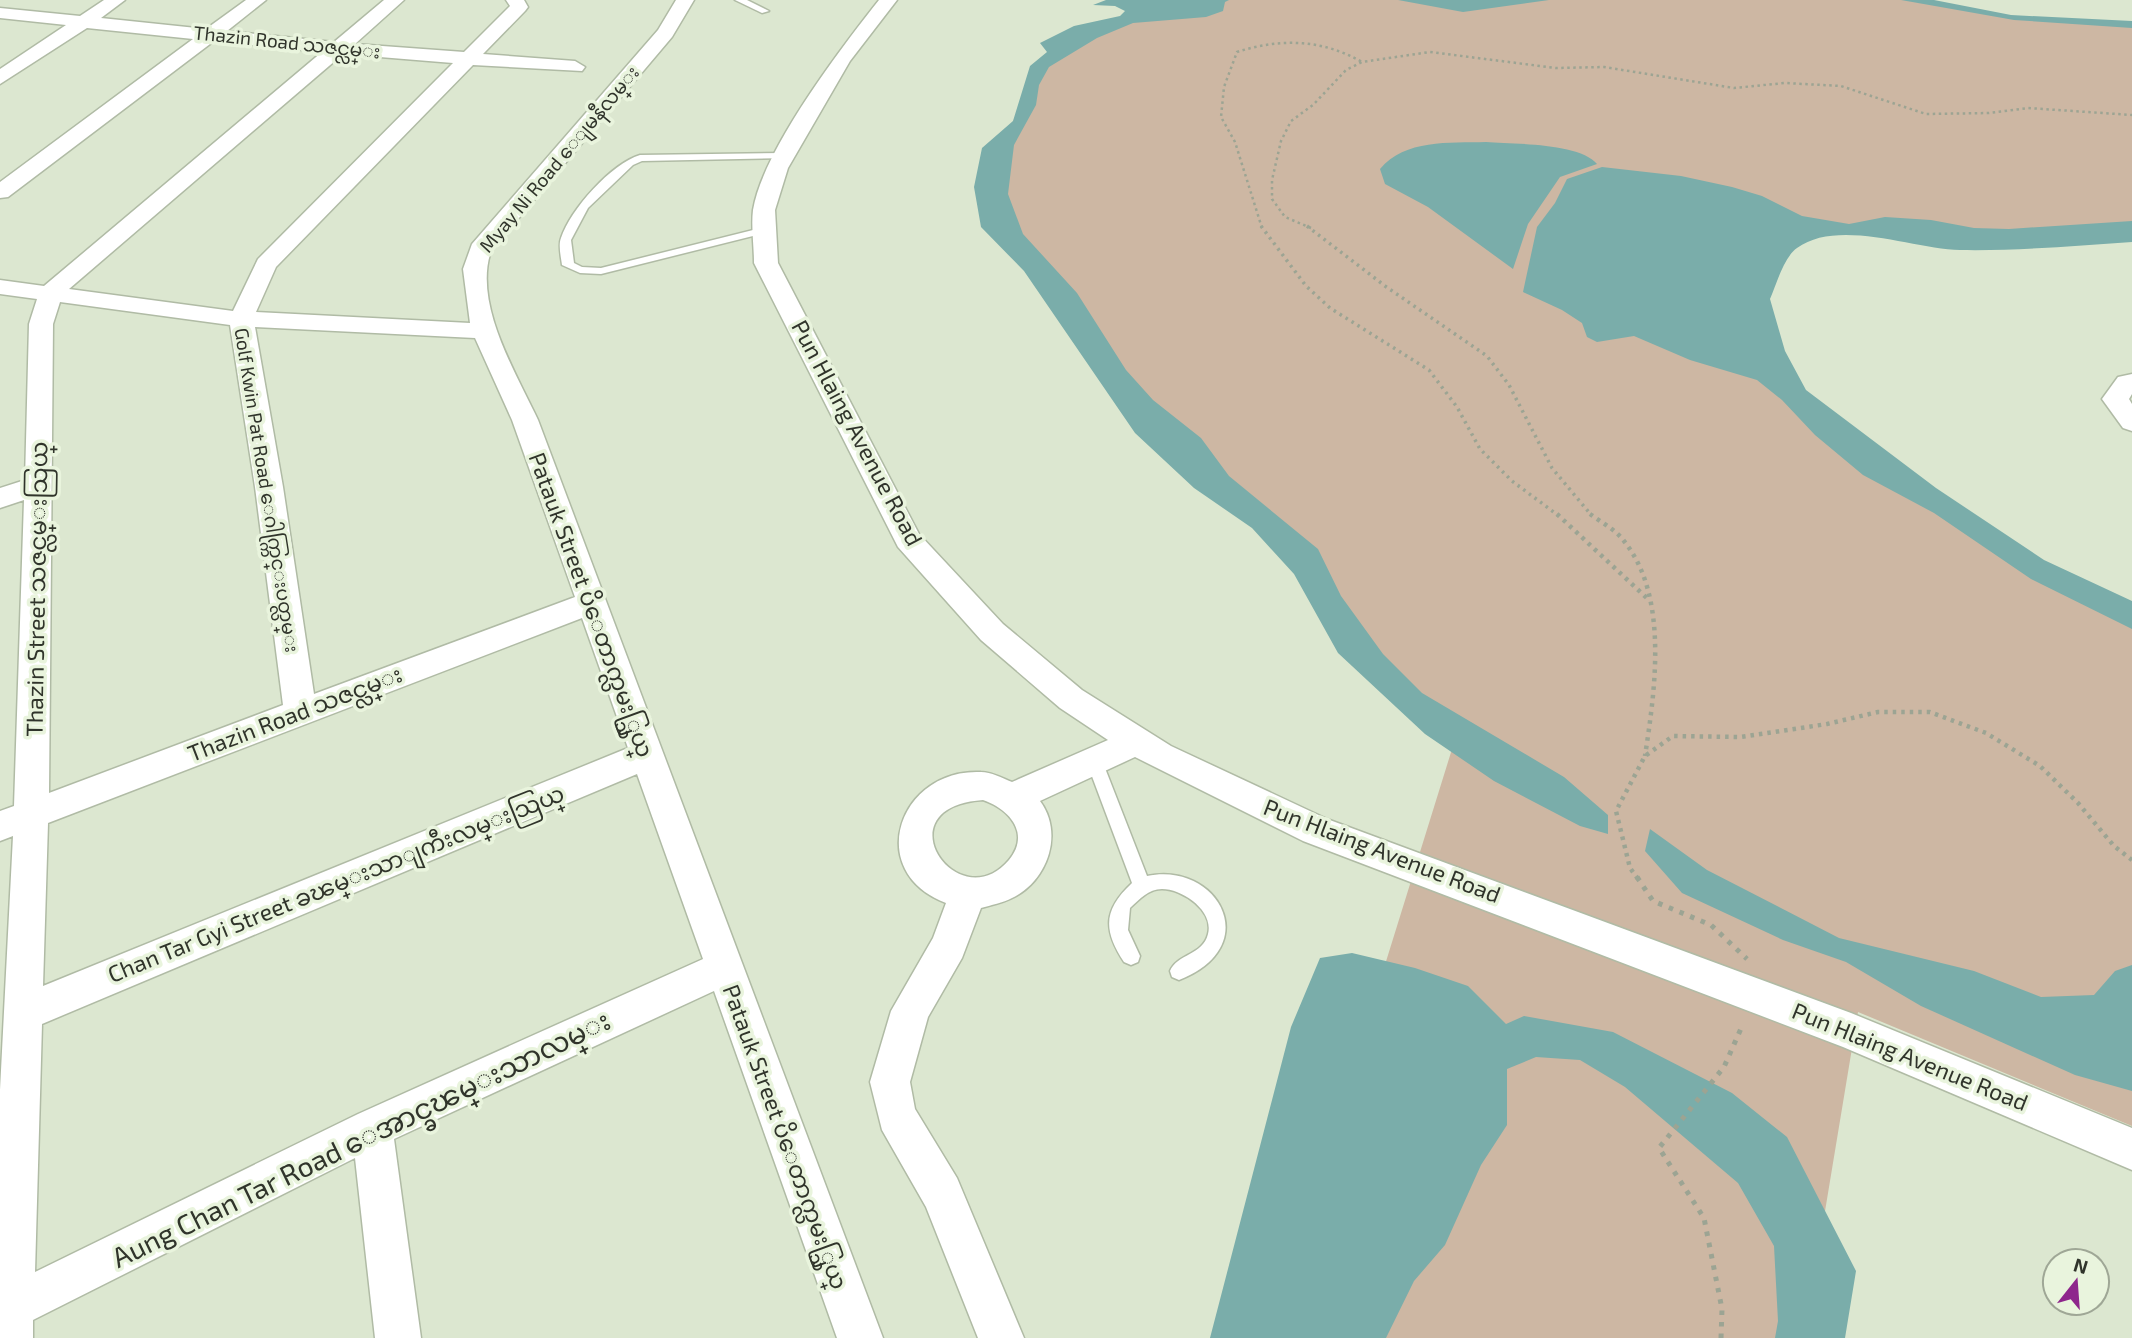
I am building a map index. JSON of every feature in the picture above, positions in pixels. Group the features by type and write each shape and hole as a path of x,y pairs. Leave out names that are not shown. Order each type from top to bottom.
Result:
{"street":[{"path":"0,78 116,0"},
{"path":"0,192 257,0"},
{"path":"51,292 395,0"},
{"name":"Golf Kwin Pat Road ေဂါက္ကြင္းပတ္လမ္း","path":"300,712 269,487 241,319 266,264 519,8 515,0"},
{"name":"Myay Ni Road ေျမနီလမ္း","path":"484,331 474,275 474,261 480,249 665,33 685,0"},
{"name":"Pun Hlaing Avenue Road","path":"888,0 842,59 776,168 764,210 766,263 908,540 992,632 1071,699 1159,756 1315,830 1756,996 2132,1149"},
{"name":"Thazin Road သဇင္လမ္း","path":"0,13 336,48 575,67"},
{"path":"0,287 241,319 484,331"},
{"name":"Thazin Street သဇင္လမ္းသြယ္","path":"7,1320 26,1012 41,324 51,292"},
{"name":"Patauk Street ပိေတာက္လမး္သြယ္","path":"484,331 525,420 645,756 860,1338"},
{"path":"2132,382 2127,383 2115,399 2132,422"},
{"path":"0,498 38,486"},
{"name":"Thazin Road သဇင္လမ္း","path":"0,826 590,603"},
{"path":"1014,796 1095,763 1136,741"},
{"name":"Chan Tar Gyi Street ခၽမ္းသာျကီးလမ္းသြယ္","path":"26,1012 645,756"},
{"path":"966,787 999,789 1014,796 1026,807 1035,827 1035,849 1029,863 1003,885 968,892 935,881 923,869 916,856 916,825 935,800 966,787"},
{"path":"968,892 948,946 910,1011 890,1082 896,1116 942,1193 1001,1338"},
{"name":"Aung Chan Tar Road ေအာင္ခၽမ္းသာလမ္း","path":"7,1320 372,1128 723,968"},
{"path":"372,1128 398,1338"}],"lane":[{"path":"739,0 765,11"},
{"path":"765,230 601,271 580,270 568,265 565,240 583,206 608,180 640,158 784,156"},
{"path":"1095,763 1142,887"},
{"path":"1131,956 1120,941 1117,927 1125,900 1142,887 1164,881 1179,883 1205,898 1214,911 1217,939 1212,952 1201,962 1179,971"}],"path":[{"path":"1362,62 1345,50 1314,43 1256,45 1237,52 1224,87 1221,117 1235,142 1258,223 1306,286 1330,308 1429,370 1457,407 1480,449 1512,481 1553,510 1650,601"},
{"path":"1721,1338 1721,1309 1704,1218 1659,1148 1724,1067 1756,996 1746,956 1711,925 1653,901 1630,868 1616,811 1645,757 1656,680 1650,601 1644,572 1623,539 1584,510 1552,468 1509,385 1487,356 1385,286 1315,230 1285,217 1272,199 1272,180 1281,141 1291,121 1313,105 1346,70 1362,62 1430,52 1556,68 1604,67 1734,88 1785,83 1840,86 1926,114 1989,113 2028,108 2132,115"},
{"path":"1645,757 1673,736 1741,737 1827,724 1878,712 1930,712 1986,733 2040,766 2078,803 2114,846 2132,860"}],"shaded area":[{"path":"1160,0 1913,0 2014,17 2132,23 2132,231 1760,227 1760,363 2040,570 2132,612 2132,1126 1858,1012 1804,1338 1269,1338 1457,733 1366,663 1280,542 1156,422 1003,227 995,158 1038,70"}],"water":[{"path":"1106,0 1229,0 1225,2 1223,11 1206,17 1133,23 1097,38 1049,67 1039,85 1036,105 1014,145 1008,194 1023,234 1077,293 1126,370 1153,400 1201,438 1229,476 1318,549 1341,596 1383,654 1422,693 1564,777 1608,815 1608,834 1580,826 1494,781 1425,734 1338,653 1294,574 1252,528 1194,488 1135,433 1024,271 981,227 974,187 982,148 1013,121 1030,66 1047,52 1040,43 1074,26 1120,16 1125,11 1115,6 1093,5"},
{"path":"1398,0 1549,0 1463,12"},
{"path":"1901,0 1934,0 2011,15 2132,21 2132,28 2014,20"},
{"path":"1486,142 1562,148 1588,157 1597,164 1560,177 1528,224 1513,269 1428,207 1385,184 1380,169 1390,159 1415,148 1443,143"},
{"path":"1602,167 1681,176 1732,187 1762,196 1802,216 1849,224 1885,217 1931,220 1974,228 2009,229 2132,221 2132,242 2046,248 1960,250 1854,235 1814,239 1792,252 1770,299 1785,351 1806,390 1936,488 2044,560 2132,601 2132,629 2031,579 1934,513 1863,475 1815,435 1782,400 1757,380 1690,360 1634,336 1597,342 1587,337 1582,323 1562,310 1523,292 1537,227 1555,203 1567,179"},
{"path":"1650,829 1707,870 1839,938 1974,971 2041,997 2094,995 2115,971 2132,965 2132,1091 2075,1075 1921,1006 1846,962 1783,940 1682,893 1645,851"},
{"path":"1352,953 1415,968 1468,986 1506,1024 1524,1016 1613,1032 1732,1093 1787,1137 1856,1271 1845,1338 1775,1338 1778,1321 1774,1246 1738,1183 1625,1087 1580,1060 1536,1057 1507,1069 1507,1125 1481,1165 1445,1245 1414,1281 1386,1338 1210,1338 1291,1027 1320,958"}]}
